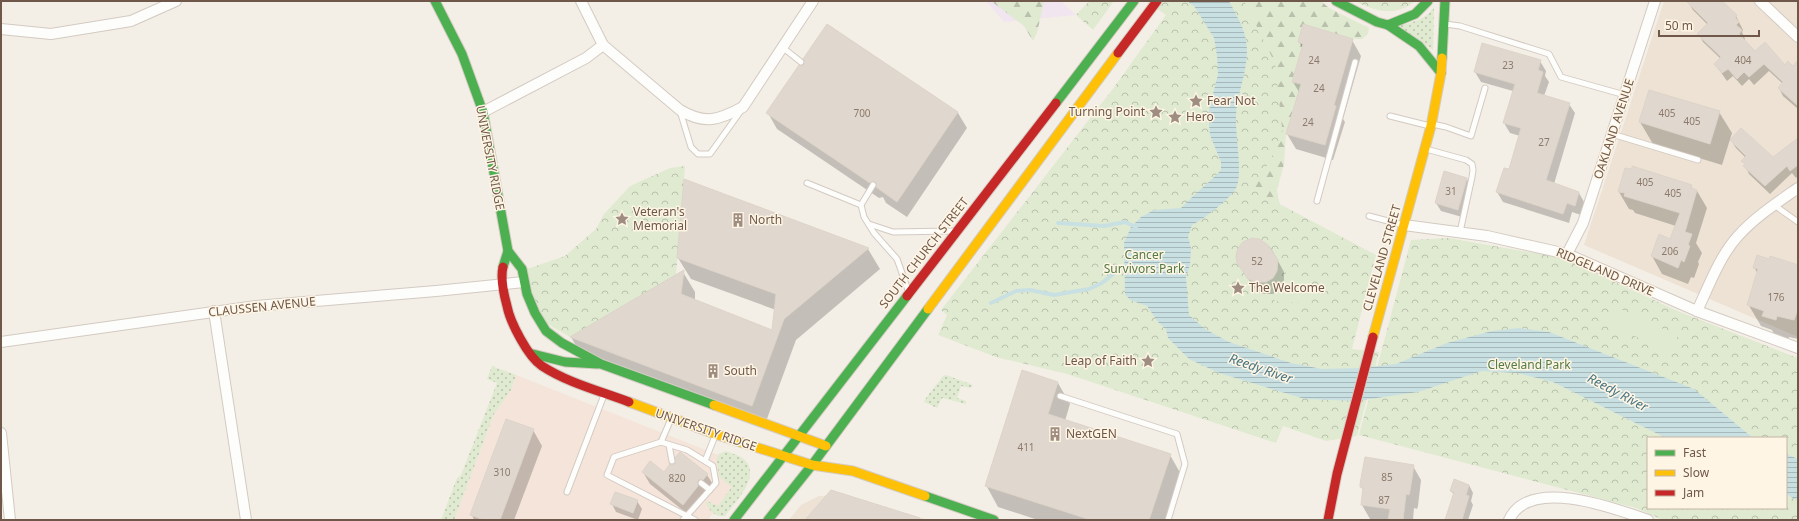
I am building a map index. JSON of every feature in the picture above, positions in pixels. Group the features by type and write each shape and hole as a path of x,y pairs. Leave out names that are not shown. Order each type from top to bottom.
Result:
{"street":[{"path":"1,29 51,34 131,21 176,1"},
{"name":"UNIVERSITY RIDGE","path":"436,1 462,54 483,112 508,251 502,272 509,317 518,336 529,353 540,365 569,380 715,434 812,465 853,471 994,520"},
{"path":"581,1 603,45 680,110 693,118 706,120 724,117 743,107 814,1"},
{"path":"768,520 812,465 1157,1"},
{"path":"1336,1 1376,22 1388,25 1419,46 1441,73"},
{"path":"1388,25 1411,17 1423,9 1428,1"},
{"name":"CLEVELAND STREET","path":"1328,520 1347,434 1431,125 1441,73 1445,1"},
{"name":"OAKLAND AVENUE","path":"1567,254 1583,223 1655,1"},
{"path":"1760,1 1798,37"},
{"name":"SOUTH CHURCH STREET","path":"734,520 908,292 1132,3"},
{"path":"483,112 586,58 603,45"},
{"path":"1697,311 1719,263 1738,236 1774,205 1798,188"},
{"name":"RIDGELAND DRIVE","path":"1404,225 1487,236 1567,254 1697,311 1798,348"},
{"name":"UNIVERSITY RIDGE","path":"508,251 522,269 527,294 535,313 546,331 562,343 601,364 826,446"},
{"name":"CLAUSSEN AVENUE","path":"1,342 256,306 524,282"},
{"path":"214,311 246,520"},
{"path":"529,353 579,364 601,364"},
{"path":"1,433 10,520"},
{"path":"1509,520 1519,506 1530,500 1545,497 1562,498 1609,507 1648,520"}],"lane":[{"path":"1444,24 1460,26 1549,54 1561,77 1625,95"},
{"path":"782,47 801,62"},
{"path":"1317,201 1355,62"},
{"path":"1390,116 1446,127 1471,136 1485,88"},
{"path":"680,110 691,147 698,154 710,154 743,107"},
{"path":"1612,134 1698,160"},
{"path":"1425,149 1466,160 1472,164 1473,170 1460,232"},
{"path":"807,183 861,205"},
{"path":"873,185 861,205 864,217 886,248 897,259 908,292"},
{"path":"1774,205 1798,222"},
{"path":"1369,216 1404,225"},
{"path":"869,224 893,232 956,231"},
{"path":"567,492 605,394"},
{"path":"1060,396 1177,434 1185,464 1168,520"},
{"path":"661,442 671,418"},
{"path":"705,461 715,434"},
{"path":"685,518 716,483 713,466 687,450 661,442 614,457 607,475 685,518 695,520"},
{"path":"669,445 672,461"},
{"path":"701,483 710,490"}],"shaded area":[{"path":"986,1 1061,1 1076,15 1004,22"},
{"path":"1664,1 1798,1 1798,337 1584,245"},
{"path":"516,375 736,462 740,477 708,520 454,520 494,414 511,390"},
{"path":"840,495 929,520 789,520 801,505 819,496"}],"green space":[{"path":"991,1 1044,1 1037,33 1033,41 1024,26"},
{"path":"1089,1 1114,1 1093,30 1076,15"},
{"name":"Cancer Survivors Park","path":"1146,1 1244,1 1275,63 1283,137 1253,190 1376,255 1352,349 1379,352 1357,436 1326,441 1283,426 1276,443 1067,374 996,357 938,335 947,315 941,310 1112,90 1166,15"},
{"path":"1229,1 1321,1 1329,8 1369,28 1368,34 1362,39 1353,39 1303,24 1298,42 1303,44 1292,81 1301,84 1286,134 1284,164 1277,190 1281,212 1190,265"},
{"path":"1355,1 1415,1 1400,9 1385,11 1370,8"},
{"path":"1434,7 1433,50 1398,26 1422,18"},
{"path":"685,166 676,275 570,337 544,322 533,296 527,269 565,256 596,229 604,214 630,186 670,168"},
{"name":"Cleveland Park","path":"1449,238 1562,258 1680,312 1798,358 1798,520 1663,520 1636,508 1359,435 1411,240"},
{"path":"1287,272 1309,283 1298,303 1275,301 1266,290 1277,286"},
{"path":"1614,306 1678,336 1670,352 1606,323"},
{"path":"492,366 516,375 511,390 494,414 454,520 441,520 457,478 461,475 497,383 487,379"},
{"path":"946,375 973,385 970,388 961,386 957,398 966,401 966,404 942,398 937,408 924,402 943,376"},
{"path":"726,451 741,457 748,464 750,471 746,487 741,495 725,516 719,516 706,504 707,501 718,506 732,487 719,477 717,459 719,454"}],"water":[{"name":"Reedy River","path":"1187,1 1229,1 1243,30 1247,50 1245,71 1236,111 1239,163 1237,186 1230,196 1217,208 1192,225 1188,237 1191,248 1190,265 1186,277 1189,315 1205,329 1229,342 1291,363 1322,369 1361,368 1396,364 1447,343 1492,331 1519,328 1549,332 1694,389 1752,437 1664,437 1553,382 1517,373 1482,371 1418,392 1356,401 1305,399 1219,373 1189,359 1168,338 1166,329 1158,322 1147,306 1130,300 1125,294 1124,243 1131,227 1141,217 1154,210 1181,208 1221,170 1221,162 1210,135 1208,114 1218,74 1217,56 1214,38 1194,6"},
{"path":"1787,454 1798,459 1798,501 1787,495"}],"building":[{"path":"1686,1 1722,1 1737,15 1735,17 1739,22 1736,25 1742,30 1739,34 1755,51 1765,42 1785,65 1788,61 1793,66 1798,60 1798,106 1778,88 1783,82 1764,64 1749,77 1744,72 1737,79 1728,69 1722,73 1714,64 1721,57 1697,34 1708,23"},
{"path":"827,24 958,112 897,202 876,187 875,182 870,183 766,113 799,65 804,64 803,59"},
{"path":"1303,24 1353,39 1334,105 1336,106 1325,145 1286,134 1301,84 1292,82 1303,44 1298,42"},
{"path":"1482,43 1541,60 1538,70 1543,72 1537,93 1570,103 1546,180 1579,192 1575,206 1567,203 1563,214 1496,192 1504,168 1509,169 1521,128 1503,123 1515,84 1474,72"},
{"path":"1649,90 1720,111 1710,144 1639,122"},
{"path":"1741,128 1773,157 1798,138 1798,165 1790,171 1787,166 1765,186 1743,166 1745,164 1741,161 1746,156 1730,140"},
{"path":"1632,166 1692,185 1691,188 1697,190 1685,232 1692,234 1688,245 1690,246 1684,262 1681,260 1678,268 1651,256 1659,234 1670,239 1680,213 1624,196 1625,193 1618,192 1625,168 1632,169"},
{"path":"1444,171 1467,178 1458,210 1435,203"},
{"path":"684,179 869,248 784,319 752,406 570,337 684,270 681,294 772,330 776,294 677,258"},
{"path":"1252,238 1259,239 1268,245 1278,260 1277,271 1273,278 1266,282 1256,282 1248,279 1237,263 1236,256 1238,248 1243,242"},
{"path":"1757,255 1769,259 1770,256 1798,265 1798,309 1794,320 1777,316 1776,320 1762,316 1764,311 1747,305 1758,269 1753,268"},
{"name":"NextGEN","path":"1022,370 1058,382 1048,414 1171,454 1149,520 1091,520 985,486"},
{"path":"506,419 534,429 500,520 484,520 470,515"},
{"path":"680,452 708,474 703,480 698,480 698,486 683,505 642,472 650,461 664,472 670,464 675,464 675,458"},
{"path":"1365,457 1414,465 1409,495 1406,494 1403,520 1388,520 1390,509 1361,505 1363,488 1360,487 1360,484"},
{"path":"1454,479 1469,485 1466,495 1469,496 1462,520 1445,520 1454,492 1450,491"},
{"path":"831,490 920,518 920,520 805,520"},
{"path":"615,492 638,500 633,513 610,504"}],"waterway":[{"path":"1058,223 1104,226 1125,222 1136,227"},
{"path":"991,303 1016,291 1030,290 1054,295 1089,289 1102,283 1123,266 1129,266"}],"traffic: fast":[{"path":"435,1 462,54 483,112 508,251 503,267"},
{"path":"1056,103 1134,1"},
{"path":"1336,1 1377,22 1388,25 1419,46 1441,73"},
{"path":"1388,25 1415,14 1428,1"},
{"path":"1442,58 1445,1"},
{"path":"508,251 522,269 527,294 535,313 546,331 562,343 601,364 714,405"},
{"path":"734,520 907,296"},
{"path":"768,520 812,465 928,309"},
{"path":"533,354 565,362 598,364"},
{"path":"925,496 994,520"}],"traffic: slow":[{"path":"928,309 1118,53"},
{"path":"1373,337 1431,126 1441,73 1442,58"},
{"path":"629,402 715,434 812,465 853,471 925,496"},
{"path":"714,405 826,446"}],"traffic: jam":[{"path":"1118,53 1157,1"},
{"path":"907,296 1056,103"},
{"path":"503,267 503,287 509,313 520,339 531,355 542,366 562,377 629,402"},
{"path":"1328,520 1337,474 1373,337"}],"place":[{"name":"Fear Not","path":"1196,101"},
{"name":"Turning Point","path":"1156,112"},
{"name":"Hero","path":"1175,117"},
{"name":"Veteran's Memorial","path":"622,219"},
{"name":"North","path":"738,220"},
{"name":"The Welcome","path":"1238,288"},
{"name":"Leap of Faith","path":"1148,361"},
{"name":"South","path":"713,371"},
{"name":"NextGEN","path":"1055,434"}]}
